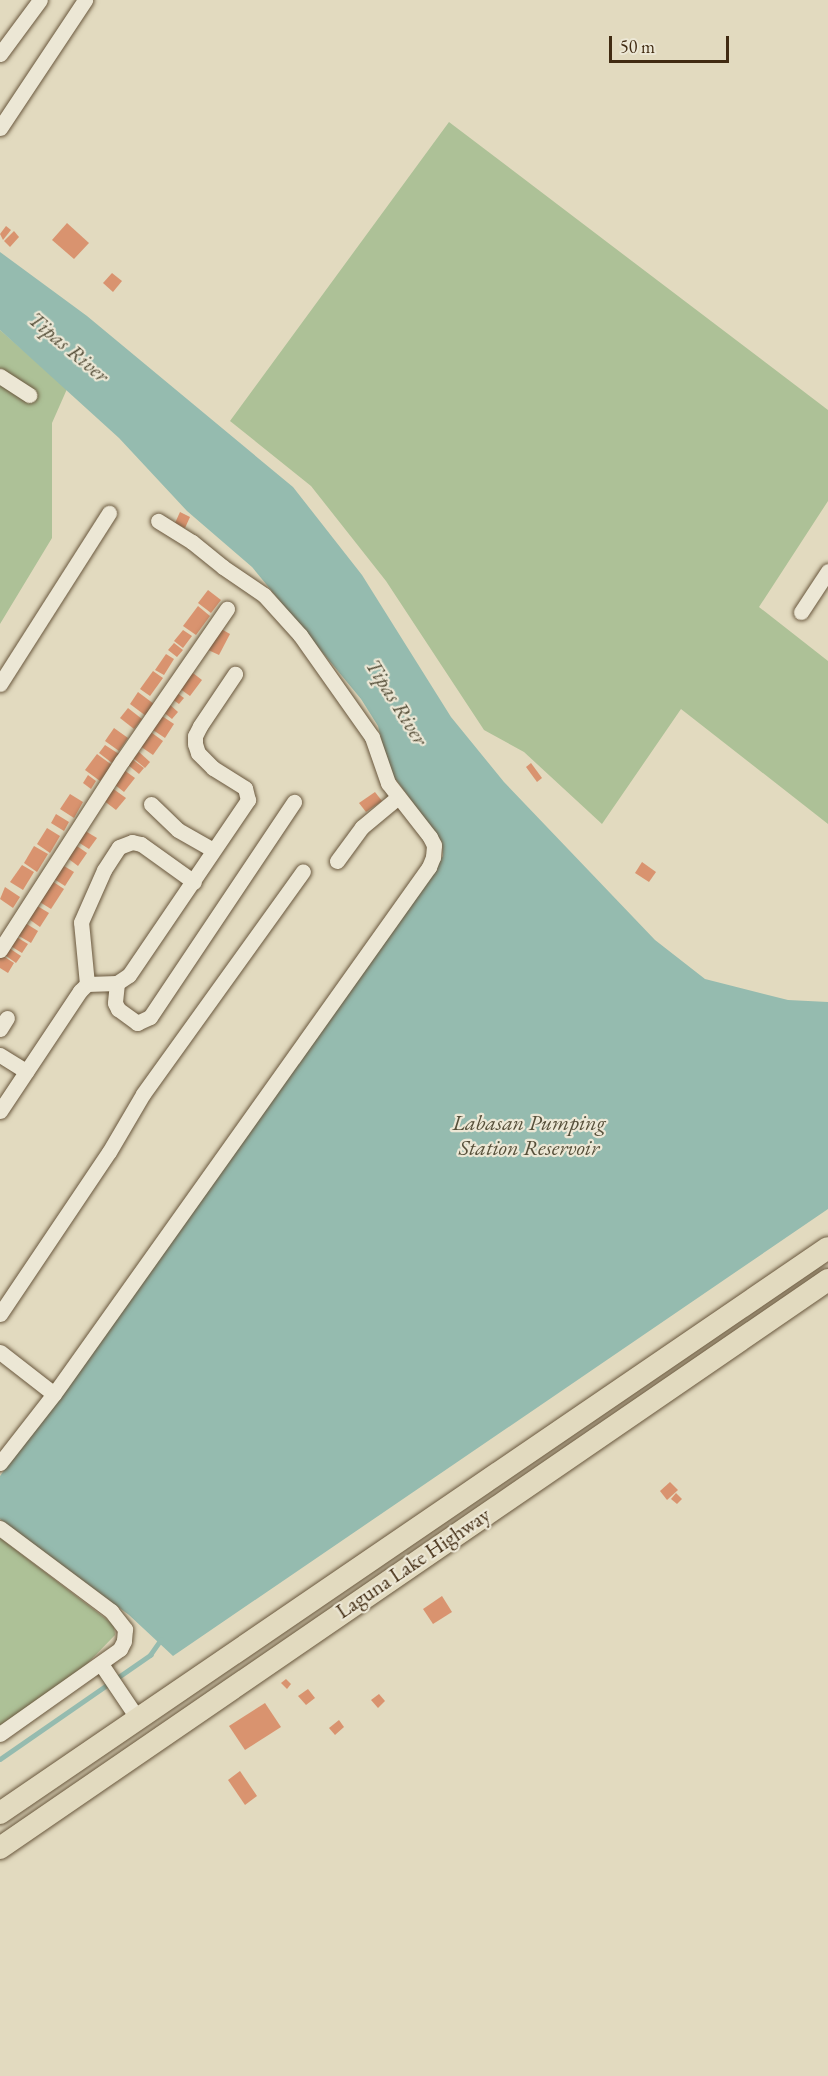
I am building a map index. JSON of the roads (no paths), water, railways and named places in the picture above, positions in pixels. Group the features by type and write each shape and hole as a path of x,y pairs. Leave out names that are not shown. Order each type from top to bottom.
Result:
{"main road":[{"name":"Laguna Lake Highway","path":"0,1813 135,1713 397,1542 828,1248"},
{"name":"Laguna Lake Highway","path":"0,1848 828,1280"},
{"path":"397,1542 412,1564"}],"street":[{"path":"0,54 40,0"},
{"path":"0,128 85,0"},
{"path":"0,376 28,395"},
{"path":"0,684 109,513"},
{"path":"0,1463 54,1394 429,867 434,845 388,783 372,737 364,724 275,605 192,542 158,521"},
{"path":"801,612 828,571"},
{"path":"0,950 122,761 227,609"},
{"path":"87,984 117,983 129,975 248,800 245,788 213,768 198,753 195,736 235,674"},
{"path":"338,861 362,827 398,797"},
{"path":"117,983 118,1009 137,1023 150,1017 257,853 294,802"},
{"path":"152,804 178,830 213,850"},
{"path":"0,1110 73,1000 87,984 81,922 104,870 119,847 132,842 141,844 194,882"},
{"path":"0,1314 109,1152 143,1095 303,871"},
{"path":"0,1055 26,1071"},
{"path":"0,1352 54,1394"},
{"path":"0,1528 118,1619 125,1629 124,1641 105,1670 0,1734"},
{"path":"105,1670 135,1713"}],"water":[{"name":"Labasan Pumping Station Reservoir","path":"0,252 87,316 293,487 362,575 451,717 504,782 655,940 705,979 788,1000 828,1002 828,1209 173,1656 129,1615 0,1519 0,1476 443,856 442,842 389,770 378,726 361,699 252,567 187,511 119,438 0,330"}],"waterway":[{"path":"0,1759 150,1655 161,1639"}],"water label":[{"name":"Tipas River","path":"69,347"},
{"name":"Tipas River","path":"397,702"}]}
